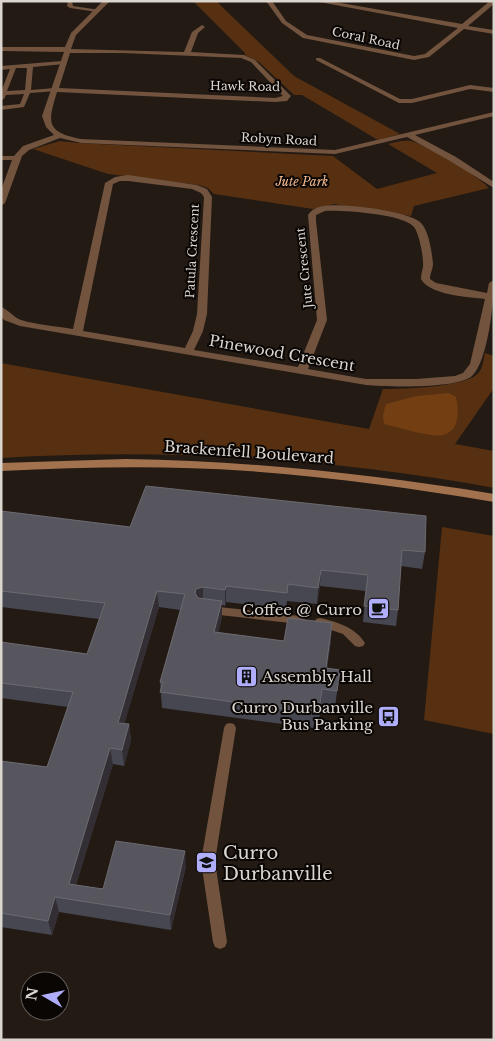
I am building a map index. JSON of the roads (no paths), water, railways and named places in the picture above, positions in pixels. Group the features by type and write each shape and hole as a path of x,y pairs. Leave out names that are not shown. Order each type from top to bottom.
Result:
{"street":[{"path":"60,135 49,127 46,120 66,50 75,31 107,1"},
{"name":"Coral Road","path":"269,1 274,10 299,34 305,37 408,58 427,56 494,1"},
{"path":"317,1 494,32"},
{"path":"187,54 195,32 202,27"},
{"name":"Hawk Road","path":"1,49 236,56 249,59 287,96 284,99 275,100 54,90"},
{"path":"318,60 399,101 412,101 470,87 494,90"},
{"name":"Robyn Road","path":"60,135 81,141 328,152 409,135 494,114"},
{"path":"1,204 16,158 26,148 60,135"},
{"path":"409,135 453,159 494,186"},
{"path":"1,158 16,158"},
{"path":"1,167 14,167"},
{"name":"Patula Crescent","path":"78,333 109,183 118,179 128,178 194,187 204,191 208,197 202,314 198,331 188,352"},
{"name":"Jute Crescent","path":"302,371 322,320 312,221 312,214 318,209 332,207 397,215 412,220 420,229 428,263 424,277 427,282 436,287 491,297"},
{"name":"Pinewood Crescent","path":"1,310 8,318 20,323 385,384 453,378 466,375 475,364 494,282"},
{"name":"Brackenfell Boulevard","path":"1,467 128,462 247,465 370,478 494,498"}],"lane":[{"path":"70,1 70,6 72,7 98,10"},
{"path":"1,68 62,63"},
{"path":"1,108 22,106 28,92 30,66"},
{"path":"2,96 13,68"},
{"path":"2,96 54,90"},
{"path":"204,609 338,626 352,634 359,643"},
{"path":"220,942 208,861 230,728"}],"place":[{"name":"Coffee @ Curro","path":"378,609"},
{"name":"Assembly Hall","path":"246,676"},
{"name":"Curro Durbanville Bus Parking","path":"389,716"},
{"name":"Curro Durbanville","path":"207,863"}],"park label":[{"name":"Jute Park","path":"302,181"}]}
